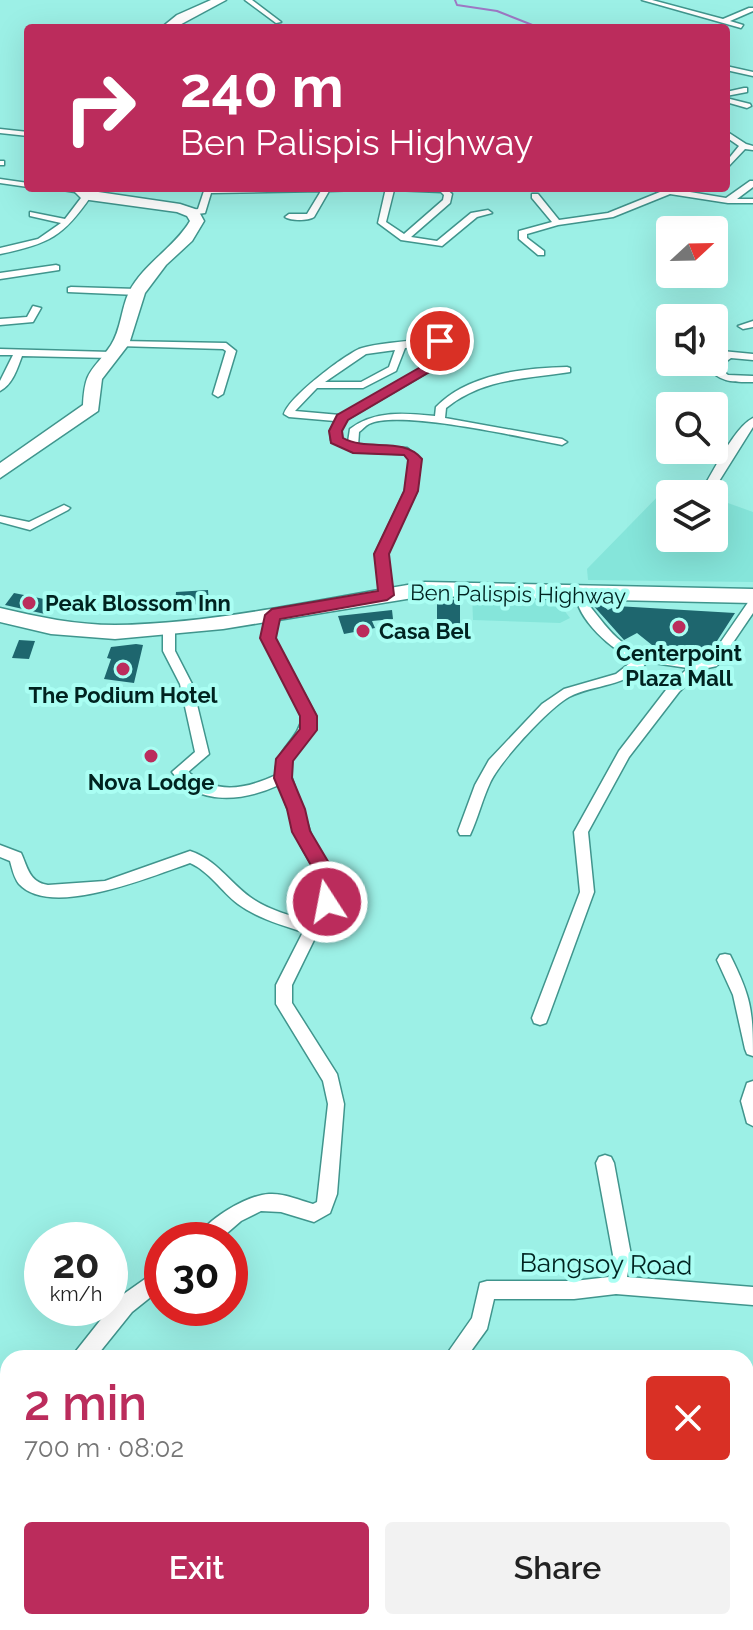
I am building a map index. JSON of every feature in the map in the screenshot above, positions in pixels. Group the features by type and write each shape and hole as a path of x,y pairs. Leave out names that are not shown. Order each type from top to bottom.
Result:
{"main road":[{"path":"172,24 213,1"},
{"path":"0,472 88,412 94,402 93,378 116,349 137,292 192,231 197,221 193,213 169,206 82,192"},
{"name":"Ben Palispis Highway","path":"0,615 70,629 115,632 169,629 433,589 753,596"}],"street":[{"path":"248,0 278,22"},
{"path":"645,0 741,26"},
{"path":"725,21 751,9"},
{"path":"736,15 753,19"},
{"path":"730,69 753,74"},
{"path":"730,93 744,90"},
{"path":"730,101 747,106"},
{"path":"0,131 24,134"},
{"path":"730,136 748,147 730,163"},
{"path":"0,181 24,184"},
{"path":"728,201 753,183"},
{"path":"0,251 22,247 57,233 69,223 82,192"},
{"path":"193,213 205,208 212,192"},
{"path":"289,217 310,217 324,192"},
{"path":"390,192 382,223 404,238 436,244 474,215 488,213"},
{"path":"404,238 447,201 446,192"},
{"path":"541,253 521,234 557,223 610,215 667,192"},
{"path":"675,192 728,201 753,201"},
{"path":"535,196 557,223"},
{"path":"33,214 69,223"},
{"path":"0,276 56,268"},
{"path":"71,290 137,292"},
{"path":"0,322 30,320 36,308"},
{"path":"342,418 289,414 290,409 314,385 363,351 440,341 446,343 446,354 440,362 342,418 335,431 336,440 353,449 407,451 415,459 411,491 381,554 387,595"},
{"path":"0,352 226,346 231,351 218,394"},
{"path":"314,385 363,385 393,369 401,346"},
{"path":"0,388 10,375 19,352"},
{"path":"753,357 729,355 713,366 716,373 725,377 753,379"},
{"path":"440,421 441,407 469,387 539,372 567,370"},
{"path":"353,449 350,436 354,429 376,417 440,421 562,442"},
{"path":"714,480 745,426 753,421"},
{"path":"739,440 753,440"},
{"path":"0,519 30,526 64,508"},
{"path":"582,594 582,605 622,649 644,657 699,665 713,663 753,604"},
{"path":"227,1222 254,1206 272,1202 314,1213 324,1207 336,1104 331,1079 284,1004 284,985 332,889 301,832 296,809 283,778 284,759 308,730 309,716 268,638 272,615"},
{"path":"169,629 169,651 186,684 202,754 179,772 192,786 224,793 253,791 283,778"},
{"path":"465,831 476,793 489,766 554,700 595,683 631,675 644,657"},
{"path":"540,1018 587,892 581,832 624,754 674,689 699,665"},
{"path":"0,851 16,857 23,879 37,889 48,891 105,887 190,857 215,869 231,889 272,917 311,928"},
{"path":"725,960 741,995 753,1049"},
{"path":"753,1088 749,1101 753,1118"},
{"path":"605,1163 622,1255 616,1285"},
{"name":"Bangsoy Road","path":"460,1350 480,1322 487,1290 574,1290 616,1285 753,1296"},
{"path":"89,1350 125,1305 144,1290"}],"shaded area":[{"path":"656,498 656,552 728,552 728,503 753,512 753,582 588,580 587,569"},
{"path":"472,595 554,597 570,618 560,623 473,620"}],"building":[{"path":"208,590 209,604 175,605 176,592"},
{"name":"Peak Blossom Inn","path":"14,593 54,601 45,614 5,605"},
{"path":"437,599 460,600 460,629 437,628"},
{"name":"Centerpoint Plaza Mall","path":"591,603 599,603 608,610 616,606 735,613 708,655 652,645 637,633 624,640"},
{"path":"392,610 393,619 372,621 375,628 344,634 338,616"},
{"path":"19,640 35,641 29,659 12,658"},
{"name":"The Podium Hotel","path":"143,645 134,683 104,679 111,659 107,658 111,647"}],"waterway":[{"path":"455,0 457,5 497,11 530,24"}],"place":[{"name":"Peak Blossom Inn","path":"29,603"},
{"name":"Centerpoint Plaza Mall","path":"679,627"},
{"name":"Casa Bel","path":"363,631"},
{"name":"The Podium Hotel","path":"123,669"},
{"name":"Nova Lodge","path":"151,756"}],"route":[{"path":"327,902 332,889 330,880 301,832 296,809 283,778 284,759 308,730 309,716 268,638 272,615 387,595 381,554 411,491 415,459 412,454 401,450 353,449 336,440 335,431 342,418 444,359 446,343 440,341"}]}
